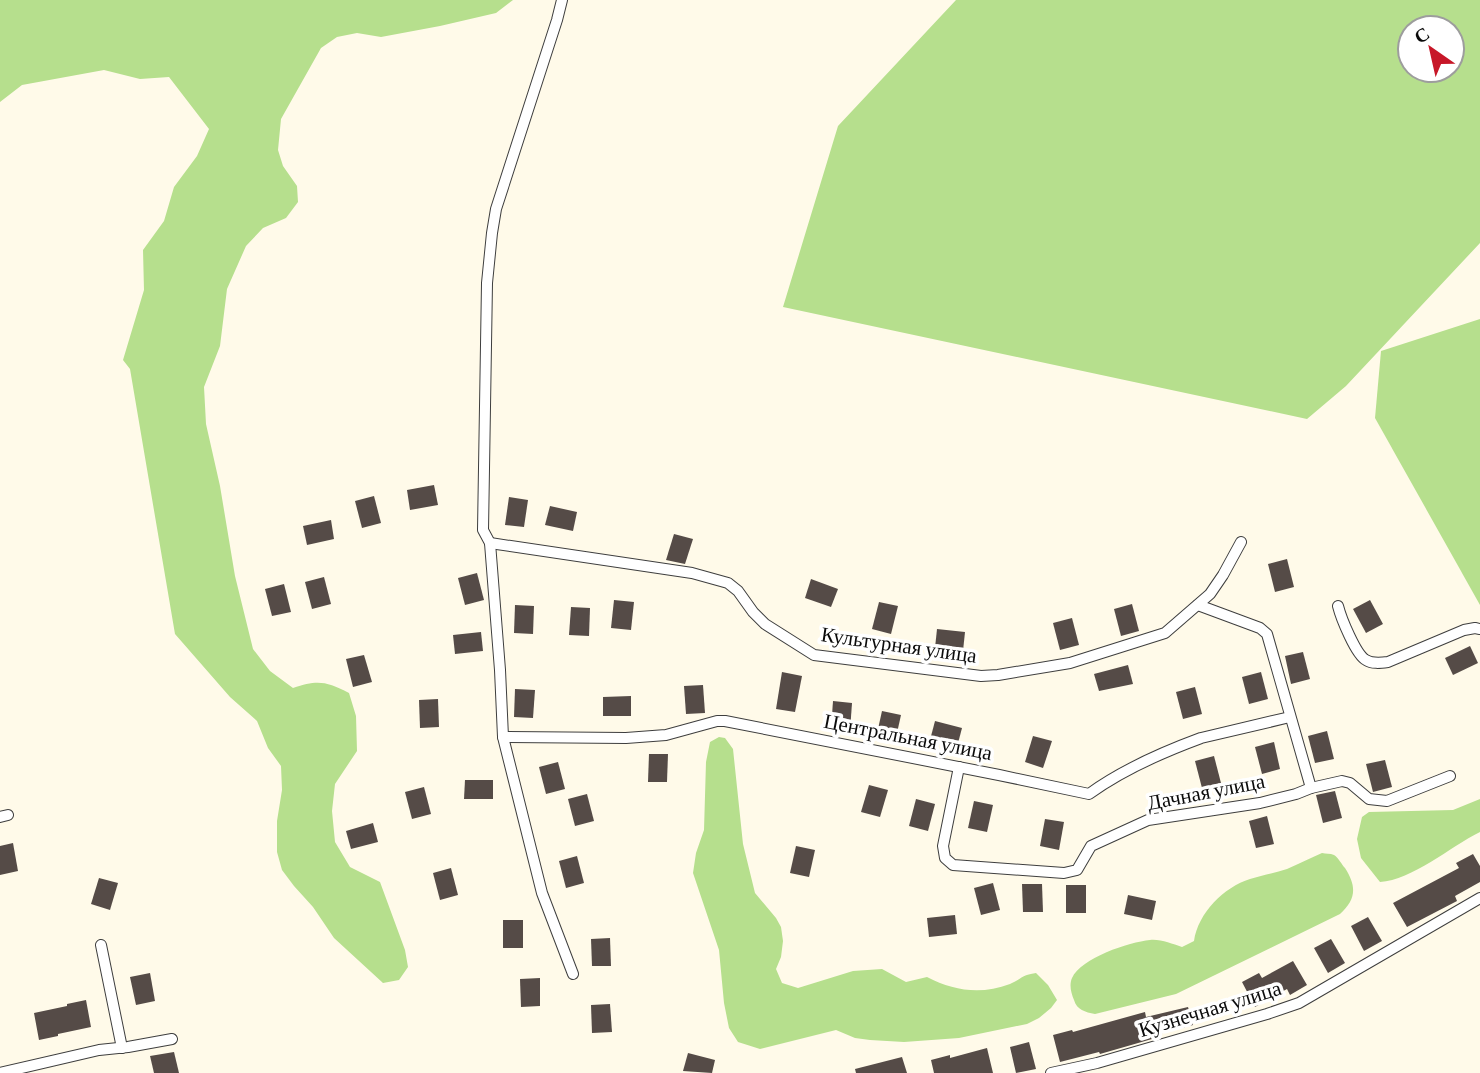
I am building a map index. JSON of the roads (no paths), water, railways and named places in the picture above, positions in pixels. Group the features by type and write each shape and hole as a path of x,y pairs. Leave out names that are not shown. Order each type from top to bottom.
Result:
{"street":[{"path":"562,0 496,209 492,233 487,283 483,530 490,543 503,737 542,893 573,974"},
{"name":"Культурная улица","path":"490,543 692,573 728,583 765,624 814,655 998,676 1070,663 1165,633 1210,594 1241,542"},
{"path":"1198,606 1261,628 1267,634 1311,788"},
{"path":"1338,606 1363,660 1374,663 1388,662 1464,630 1480,629"},
{"name":"Центральная улица","path":"503,737 626,738 666,735 725,721 1089,794 1115,777 1187,743 1290,717"},
{"name":"Дачная улица","path":"959,767 943,846 945,858 953,866 1064,873 1077,870 1091,846 1148,820 1260,803 1342,781 1350,783 1369,799 1387,801 1450,776"},
{"name":"Кузнечная улица","path":"1051,1073 1097,1063 1299,1003 1480,898"},
{"path":"101,945 121,1048"},
{"path":"0,1073 99,1050 172,1039"},
{"path":"56,1060 60,1073"}]}
